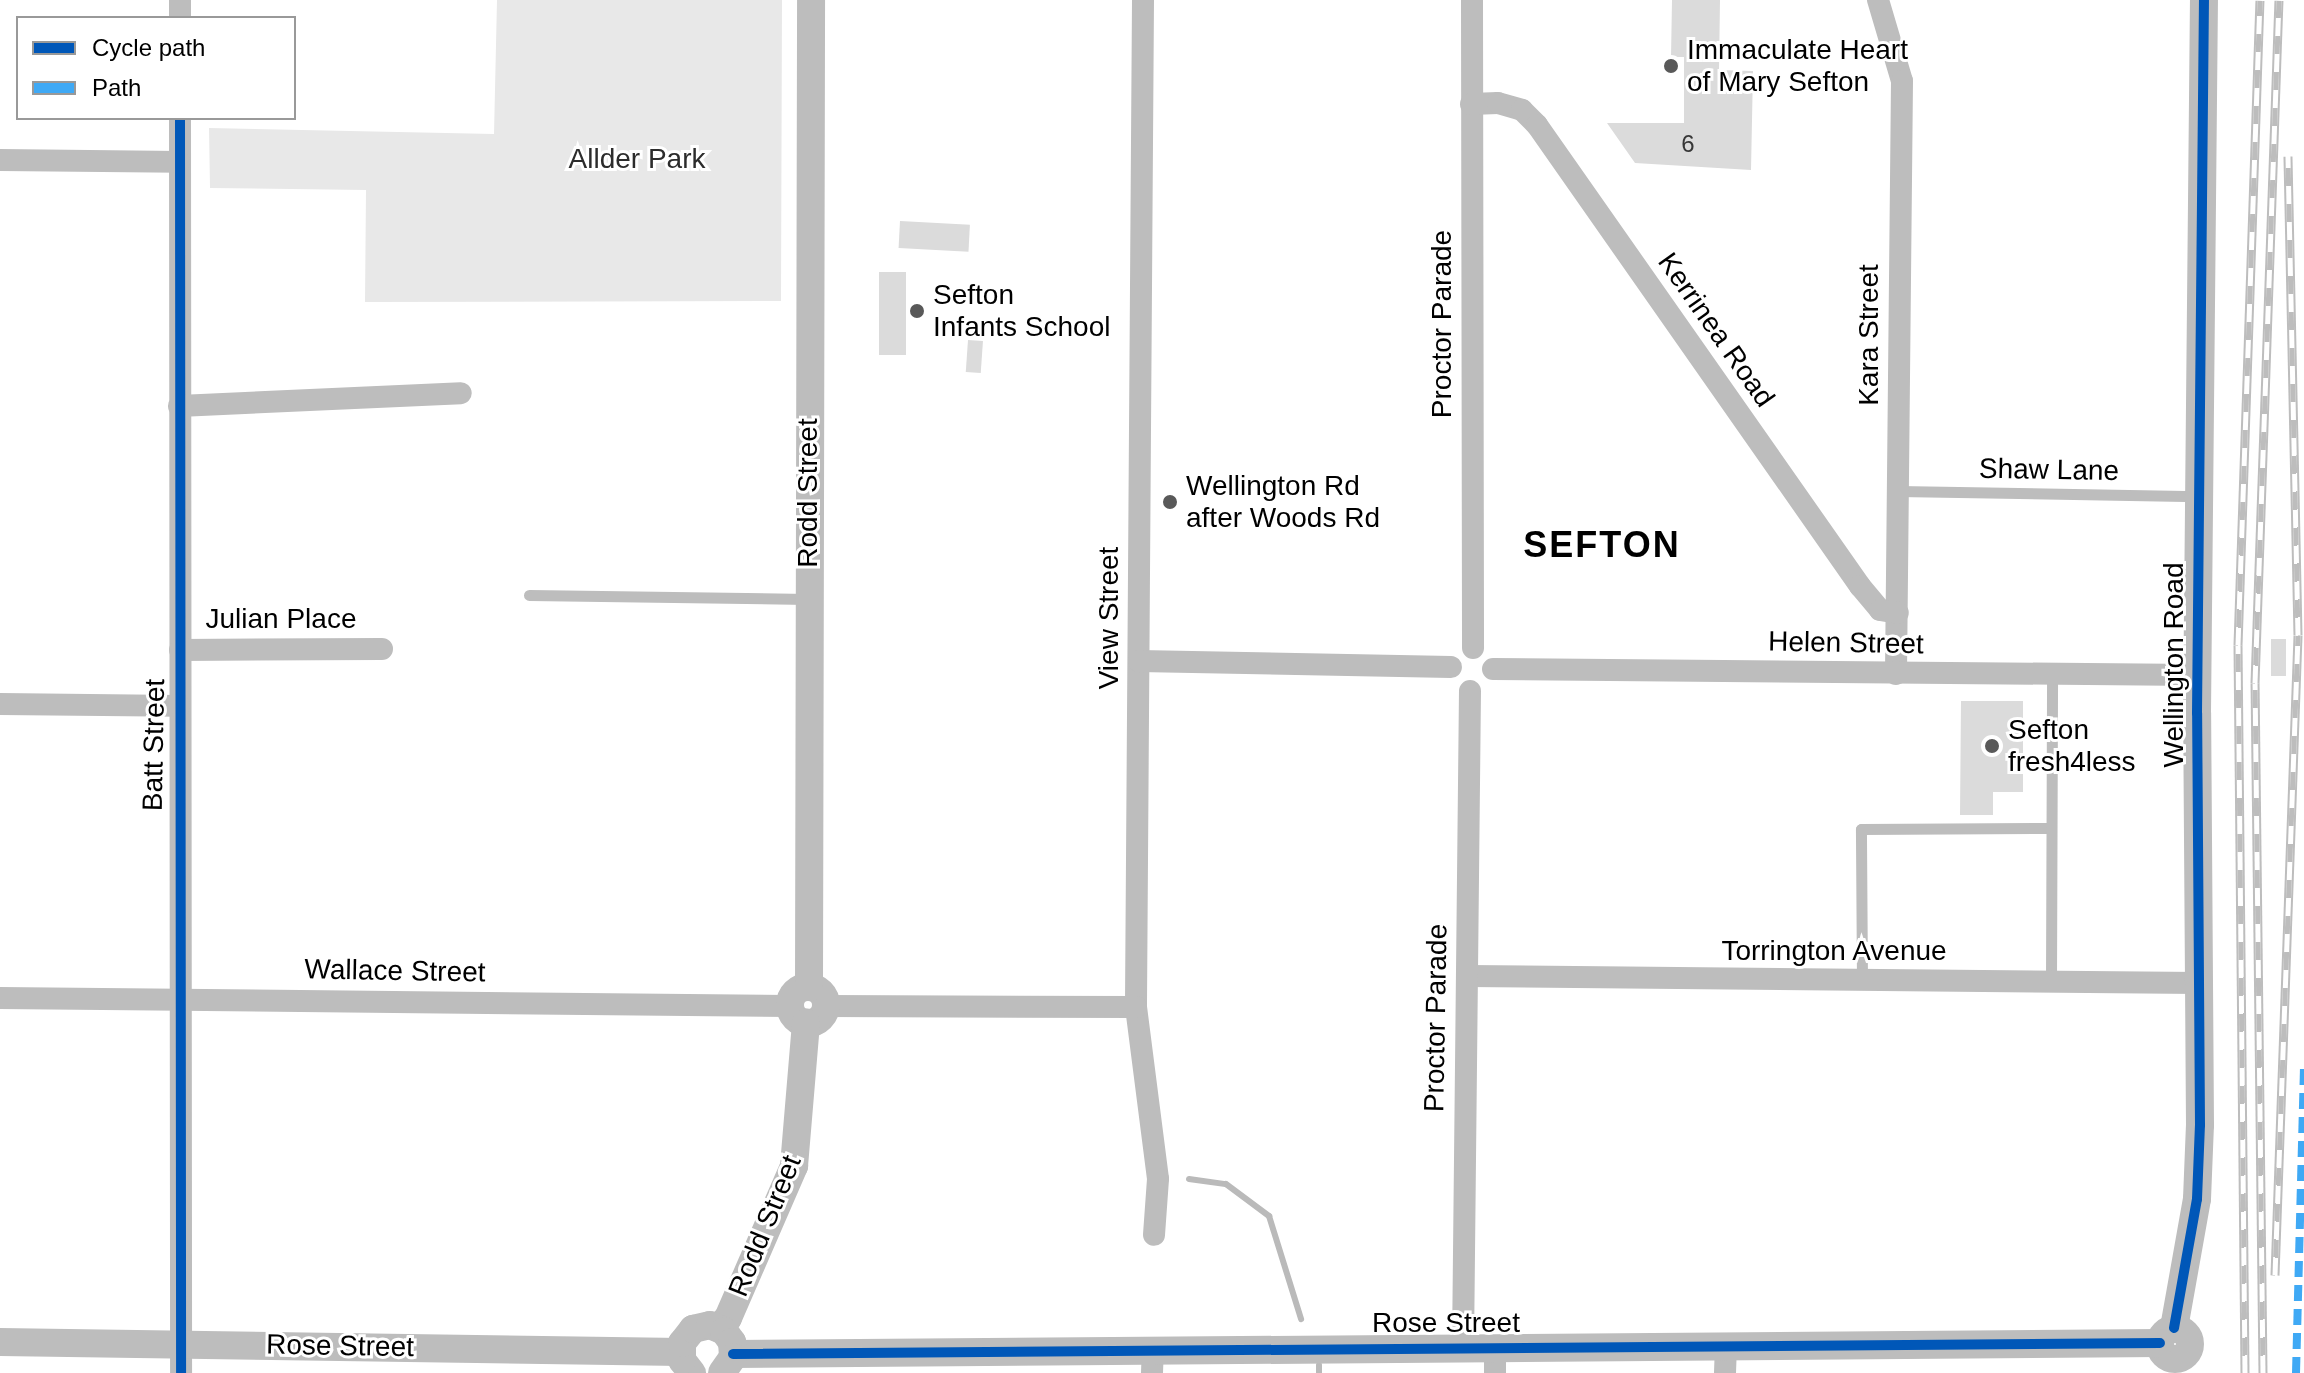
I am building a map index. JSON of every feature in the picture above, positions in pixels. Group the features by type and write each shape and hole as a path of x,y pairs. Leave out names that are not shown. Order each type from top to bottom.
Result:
{"street":[{"name":"Rodd Street","path":"718,1328 728,1318 794,1166 808,1006 811,0"},
{"name":"View Street","path":"1143,0 1136,1007 1158,1179 1154,1235"},
{"name":"Proctor Parade","path":"1472,0 1473,648"},
{"name":"Kara Street","path":"1878,0 1902,81 1896,674"},
{"name":"Wellington Road","path":"2171,1351 2197,1199 2205,1035 2199,983 2204,911 2197,675 2204,0"},
{"name":"Kerrinea Road","path":"1471,104 1498,103 1522,110 1537,125 1852,575 1880,610 1898,613"},
{"name":"Batt Street","path":"180,120 177,999 181,1373"},
{"path":"0,160 179,162"},
{"path":"179,406 461,393"},
{"path":"1473,648 1486,653 1493,669 1488,684 1470,691 1456,684 1451,667 1460,651 1473,648"},
{"name":"Julian Place","path":"180,650 382,649"},
{"path":"1139,661 1451,667"},
{"name":"Helen Street","path":"1493,669 2197,675"},
{"name":"Proctor Parade","path":"1463,1347 1470,691"},
{"path":"0,704 179,706"},
{"name":"Torrington Avenue","path":"1468,976 1862,983 2199,983"},
{"name":"Wallace Street","path":"0,998 1136,1007"},
{"path":"686,1362 693,1329 718,1328 728,1336 727,1363"},
{"name":"Rose Street","path":"0,1342 181,1343 686,1362"},
{"name":"Rose Street","path":"727,1363 904,1357 1153,1361 1463,1347 1495,1360 2171,1351"}],"lane":[{"name":"Shaw Lane","path":"1898,491 2200,496"},
{"path":"529,595 809,599"},
{"path":"2051,982 2052,675"},
{"path":"1862,983 1861,829 2050,828"}],"green space":[{"name":"Allder Park","path":"497,0 782,0 781,301 365,302 366,190 210,188 209,128 494,134"}],"building":[{"path":"1672,0 1720,0 1719,70 1753,71 1751,170 1635,163 1607,123 1684,123 1684,57 1671,57"},
{"path":"900,221 970,225 968,252 899,248"},
{"path":"879,272 906,272 906,355 879,355"},
{"path":"968,340 983,341 981,373 966,372"},
{"path":"2271,639 2286,639 2286,676 2271,676"},
{"name":"Sefton fresh4less","path":"1961,701 2023,701 2023,792 1993,792 1993,815 1960,815"}],"waterway":[{"path":"1189,1179 1226,1184 1269,1216 1301,1319"},
{"path":"1319,1365 1319,1373"}],"railway":[{"path":"2245,1373 2238,645 2260,0"},
{"path":"2263,1373 2255,683 2279,0"},
{"path":"2275,1275 2298,635 2288,156"}],"marked path":[{"path":"2296,1373 2304,1069"}],"cycle path":[{"path":"2174,1328 2197,1199 2200,1125 2197,713 2204,0"},
{"path":"180,120 181,1373"},
{"path":"733,1354 2160,1343"}],"place":[{"name":"Immaculate Heart of Mary Sefton","path":"1671,66"},
{"name":"Sefton Infants School","path":"917,311"},
{"name":"Wellington Rd after Woods Rd","path":"1170,502"},
{"name":"Sefton fresh4less","path":"1992,746"}],"district":[{"name":"SEFTON","path":"1602,545"}]}
